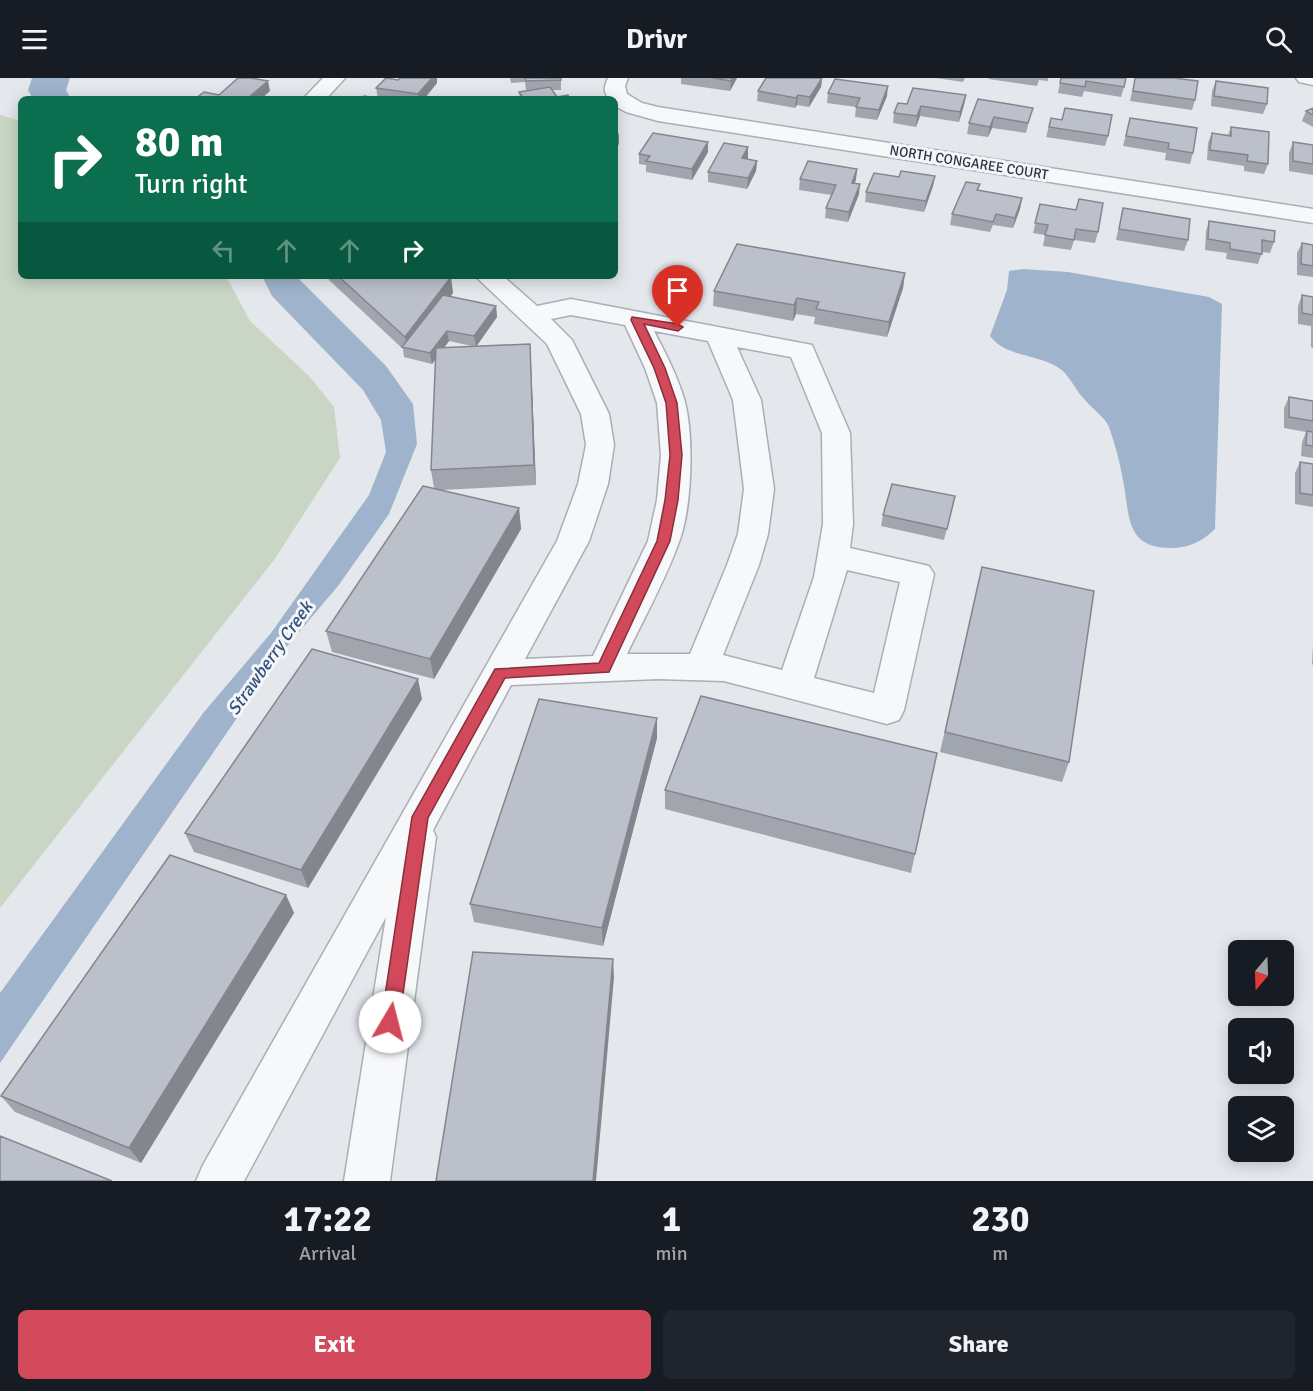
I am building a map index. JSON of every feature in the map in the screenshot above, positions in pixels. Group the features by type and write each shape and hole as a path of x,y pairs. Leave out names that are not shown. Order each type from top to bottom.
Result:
{"street":[{"path":"317,96 335,78"},
{"name":"NORTH CONGAREE COURT","path":"617,96 614,89 618,78"},
{"path":"1306,78 1313,79"},
{"name":"NORTH CONGAREE COURT","path":"618,98 626,104 657,114 1313,216"},
{"path":"219,1181 573,541 593,484 600,445 595,414 583,385 559,340 491,279"},
{"path":"532,315 571,308 802,351 836,433 838,524 830,577 794,686"},
{"path":"604,668 663,541 672,500 676,455 671,403 659,368 636,320"},
{"path":"701,667 743,565 753,534 759,489 747,400 719,335"},
{"path":"500,673 604,668 724,668 887,710 918,574 834,555"},
{"path":"366,1181 420,817"}],"green space":[{"path":"0,115 18,120 18,279 228,279 250,321 309,376 334,407 340,458 274,560 0,908"}],"water":[{"path":"1023,269 1068,272 1209,297 1222,304 1215,529 1206,537 1190,545 1171,548 1145,542 1137,535 1132,527 1122,474 1105,420 1082,397 1063,371 1055,365 1006,349 990,336 1007,290 1009,271"},
{"path":"264,279 299,279 386,366 413,404 417,444 389,514 338,586 283,651 0,1063 0,993 204,712 271,633 369,495 386,452 381,420 363,390 272,296"}],"building":[{"path":"238,78 268,81 250,96 199,96 204,92 219,95"},
{"path":"386,78 398,80 400,78 432,78 418,94 376,88"},
{"path":"525,78 561,78 561,80 526,81"},
{"path":"713,78 732,78 731,81"},
{"path":"766,78 822,78 810,97 798,95 796,98 758,91"},
{"path":"1061,78 1126,78 1124,87 1086,81 1085,87 1060,83"},
{"path":"1135,78 1174,78 1198,81 1195,100 1133,91"},
{"path":"835,79 888,86 879,110 856,107 860,98 828,93"},
{"path":"1216,81 1268,88 1267,104 1214,96"},
{"path":"550,87 556,96 522,96 519,92"},
{"path":"913,88 966,95 960,112 921,106 917,116 894,113 898,103 907,104"},
{"path":"978,99 1033,108 1028,123 994,117 990,127 969,123"},
{"path":"1065,108 1112,115 1108,136 1049,127 1051,118 1062,120"},
{"path":"1313,108 1313,115 1306,111"},
{"path":"1130,118 1197,128 1193,153 1168,149 1169,143 1126,136"},
{"path":"1231,127 1269,132 1268,164 1247,161 1248,155 1210,150 1212,133 1231,136"},
{"path":"653,133 708,142 692,169 646,161 650,156 639,154"},
{"path":"1293,142 1313,145 1313,164 1293,161"},
{"path":"724,143 748,147 742,158 757,161 748,178 708,172"},
{"path":"808,161 857,169 852,183 860,184 849,212 826,208 836,185 800,179"},
{"path":"901,171 935,176 926,201 866,192 874,173 899,177"},
{"path":"966,182 980,184 977,190 1022,198 1015,218 996,214 993,222 952,214"},
{"path":"1079,199 1103,203 1098,232 1076,229 1074,240 1045,235 1048,225 1035,223 1040,204 1076,210"},
{"path":"1123,208 1190,219 1188,240 1119,229"},
{"path":"1209,221 1275,231 1274,242 1262,240 1262,254 1230,249 1230,243 1208,239"},
{"path":"1302,243 1313,245 1313,266 1301,264"},
{"path":"737,244 905,273 889,322 816,309 819,302 797,298 794,305 714,291"},
{"path":"341,279 449,279 405,337"},
{"path":"443,295 496,306 474,336 447,331 430,353 402,347"},
{"path":"1302,295 1313,297 1313,315 1302,313"},
{"path":"530,344 534,465 431,470 436,348"},
{"path":"1289,397 1313,401 1313,421 1289,417"},
{"path":"1307,431 1313,432 1313,446 1306,445"},
{"path":"1300,462 1313,464 1313,495 1300,493"},
{"path":"892,484 955,496 947,529 883,515"},
{"path":"423,486 519,508 430,659 326,631"},
{"path":"982,567 1094,591 1069,762 945,732"},
{"path":"312,649 418,679 301,870 185,833"},
{"path":"701,696 937,753 915,854 665,790"},
{"path":"539,699 657,718 602,928 470,904"},
{"path":"170,855 286,895 129,1148 1,1096"},
{"path":"473,952 613,959 593,1181 436,1181"},
{"path":"0,1136 112,1181 0,1181"}],"waterway":[{"name":"Strawberry Creek","path":"50,96 47,90 51,78"}],"route":[{"path":"390,1022 420,817 500,673 604,668 663,541 672,500 676,455 671,403 659,368 636,320 678,327"}]}
